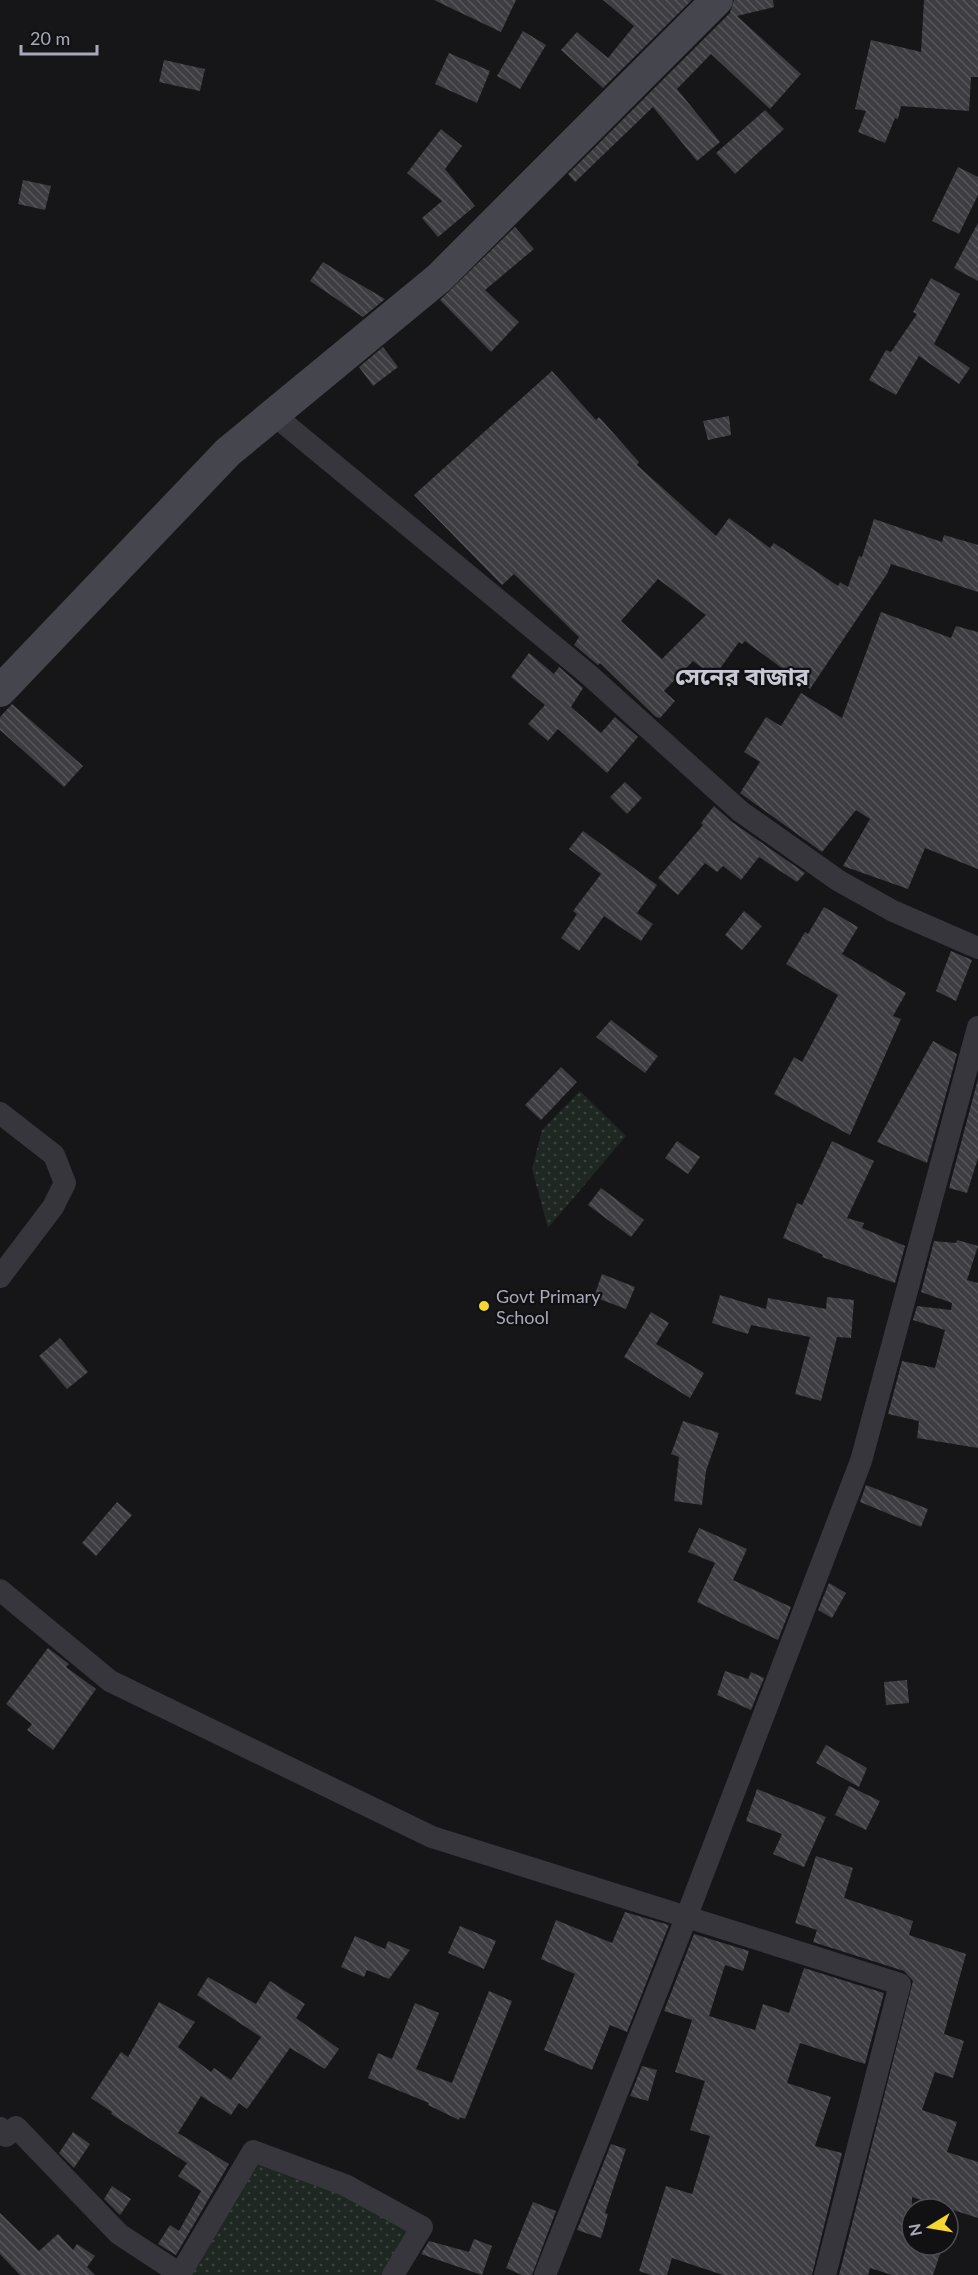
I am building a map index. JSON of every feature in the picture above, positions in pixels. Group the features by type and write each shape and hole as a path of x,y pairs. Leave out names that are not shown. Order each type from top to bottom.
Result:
{"main road":[{"path":"0,691 228,452 439,278 717,0"}],"street":[{"path":"274,415 588,674 740,811 839,881 894,911 978,948"},
{"path":"545,2275 686,1918 861,1461 978,1027"},
{"path":"0,1113 54,1155 65,1183 53,1207 0,1277"},
{"path":"0,1590 110,1681 422,1832 686,1918 900,1984 825,2275"},
{"path":"0,2128 6,2136 16,2127 119,2234 180,2274 253,2151 345,2185 422,2228 393,2275"}],"shaded area":[{"path":"580,1091 626,1136 548,1228 532,1169 542,1130"},
{"path":"254,2153 419,2229 389,2275 182,2275"}],"building":[{"path":"434,0 516,0 501,32"},
{"path":"603,0 692,0 603,88 561,50 577,32 608,58 634,26"},
{"path":"734,0 773,0 774,7 737,16 801,74 770,109 711,54 677,89 720,142 697,161 653,107 575,182 568,174 730,13"},
{"path":"924,0 978,0 978,77 971,77 969,111 901,106 898,119 895,118 885,143 858,132 866,111 855,109 871,40 921,52"},
{"path":"523,31 546,45 520,89 497,76"},
{"path":"449,53 490,71 477,103 435,84"},
{"path":"164,60 205,69 200,91 159,82"},
{"path":"765,110 784,129 735,174 716,153"},
{"path":"441,129 462,146 445,169 475,206 438,237 422,218 442,201 407,173"},
{"path":"958,167 978,177 978,195 959,234 932,221"},
{"path":"23,180 51,186 45,210 18,204"},
{"path":"978,223 978,281 954,268"},
{"path":"515,227 534,249 485,290 519,322 491,352 440,300"},
{"path":"323,262 385,299 363,317 310,281"},
{"path":"931,278 960,294 934,344 970,368 959,384 919,356 896,395 869,380 886,350 891,352 917,314 913,312"},
{"path":"383,347 398,367 373,386 359,367"},
{"path":"552,371 596,420 599,417 639,462 637,465 716,536 729,518 770,548 774,543 838,586 840,582 848,587 859,556 862,557 874,519 942,542 944,535 978,545 978,592 891,564 887,574 810,689 745,641 742,644 739,642 714,677 693,661 664,691 675,701 660,718 656,717 600,663 598,665 574,645 579,637 514,574 502,585 414,495","holes":["658,579 706,615 662,659 621,621"]},
{"path":"729,416 731,435 708,440 703,421"},
{"path":"881,612 951,638 956,626 978,632 978,869 925,848 908,889 843,866 870,819 856,810 822,852 740,793 760,762 744,752 766,717 781,726 801,693 842,718"},
{"path":"529,653 554,674 559,667 583,688 571,707 601,733 615,717 638,737 607,773 558,729 548,741 528,724 545,705 511,677"},
{"path":"12,704 83,766 64,787 0,730 0,717"},
{"path":"625,782 642,798 627,814 610,797"},
{"path":"714,806 732,822 805,873 797,882 759,857 741,880 723,866 717,872 705,863 678,895 658,878 703,825 701,823"},
{"path":"583,831 657,885 637,913 653,924 641,941 604,916 579,951 561,938 577,914 573,911 601,874 569,849"},
{"path":"824,907 858,927 842,954 906,993 893,1016 901,1019 850,1135 774,1094 794,1057 802,1062 838,995 786,964 805,932 808,934"},
{"path":"744,911 762,926 742,950 725,935"},
{"path":"951,951 972,960 956,1001 936,991"},
{"path":"611,1020 658,1056 645,1073 596,1037"},
{"path":"933,1041 957,1054 927,1163 877,1142"},
{"path":"561,1067 577,1082 541,1120 525,1105"},
{"path":"978,1079 978,1158 967,1193 949,1188"},
{"path":"677,1141 700,1157 688,1174 665,1158"},
{"path":"832,1141 874,1161 847,1218 864,1223 862,1228 905,1246 895,1283 822,1257 823,1255 783,1238 797,1203 802,1205"},
{"path":"601,1188 644,1220 631,1237 588,1205"},
{"path":"957,1240 978,1246 967,1280 978,1283 978,1448 917,1438 919,1421 888,1414 902,1361 935,1368 945,1330 913,1320 917,1306 951,1310 952,1303 921,1292 934,1241 956,1243"},
{"path":"602,1274 635,1287 626,1309 594,1297"},
{"path":"720,1295 766,1309 768,1298 826,1309 827,1297 854,1300 851,1338 837,1337 821,1401 795,1394 810,1337 751,1325 748,1334 712,1323"},
{"path":"651,1312 669,1323 656,1344 704,1373 690,1398 624,1357"},
{"path":"60,1338 88,1372 67,1389 39,1356"},
{"path":"683,1421 719,1433 706,1471 702,1505 674,1501 679,1457 671,1454"},
{"path":"866,1485 928,1509 921,1527 860,1502"},
{"path":"117,1502 132,1515 96,1556 82,1543"},
{"path":"699,1528 747,1549 733,1580 791,1607 778,1640 697,1602 715,1563 688,1552"},
{"path":"829,1583 846,1593 832,1618 818,1610"},
{"path":"48,1648 69,1664 66,1667 96,1689 53,1750 27,1730 32,1724 6,1704"},
{"path":"725,1671 748,1679 751,1672 764,1678 751,1710 717,1695"},
{"path":"907,1680 909,1703 886,1705 884,1682"},
{"path":"826,1745 867,1768 859,1787 816,1763"},
{"path":"849,1786 880,1801 866,1830 835,1815"},
{"path":"757,1789 826,1817 804,1867 773,1854 782,1834 746,1821"},
{"path":"816,1856 853,1868 844,1898 913,1921 909,1935 966,1954 944,2034 964,2041 953,2078 935,2072 922,2110 957,2122 947,2152 978,2162 978,2218 960,2212 960,2197 900,2197 900,2257 939,2257 933,2275 892,2275 870,2268 868,2275 839,2275 913,1981 904,1971 813,1942 817,1930 795,1923"},
{"path":"625,1912 669,1925 627,2032 610,2025 592,2070 544,2050 575,1974 541,1959 556,1920 612,1943"},
{"path":"460,1926 496,1941 484,1969 448,1953"},
{"path":"694,1934 749,1951 743,1971 725,1965 709,2016 755,2030 763,2004 789,2013 804,1968 884,1993 865,2064 800,2043 787,2083 831,2097 815,2146 842,2153 812,2275 723,2275 672,2258 667,2275 651,2275 639,2271 666,2186 692,2194 710,2136 690,2130 705,2081 675,2072 692,2020 664,2011"},
{"path":"355,1936 385,1949 388,1941 410,1950 389,1979 367,1970 364,1977 341,1967"},
{"path":"208,1977 256,2004 270,1981 305,2004 296,2018 339,2049 325,2069 290,2048 247,2109 239,2103 231,2115 201,2096 178,2133 229,2164 176,2255 158,2244 170,2225 179,2231 201,2191 178,2176 187,2163 111,2114 112,2112 91,2098 121,2052 128,2057 159,2002 195,2022 178,2047 211,2072 214,2068 231,2080 261,2037 197,1995"},
{"path":"489,1991 512,2001 465,2119 460,2117 459,2120 428,2105 429,2103 368,2078 378,2053 392,2059 415,2003 439,2013 416,2069 452,2083"},
{"path":"642,2066 657,2070 648,2101 630,2096"},
{"path":"73,2132 90,2144 74,2168 59,2153"},
{"path":"611,2144 626,2149 605,2213 608,2214 601,2238 577,2230"},
{"path":"112,2186 131,2199 120,2215 104,2199"},
{"path":"533,2202 556,2211 532,2275 522,2275 506,2268"},
{"path":"0,2213 39,2251 58,2234 73,2250 77,2244 95,2256 87,2267 95,2275 20,2275 0,2254"},
{"path":"474,2239 492,2246 482,2275 421,2254 429,2241 469,2252"}],"place":[{"name":"Govt Primary School","path":"484,1306"}],"district":[{"name":"সেনের বাজার","path":"742,675"}]}
